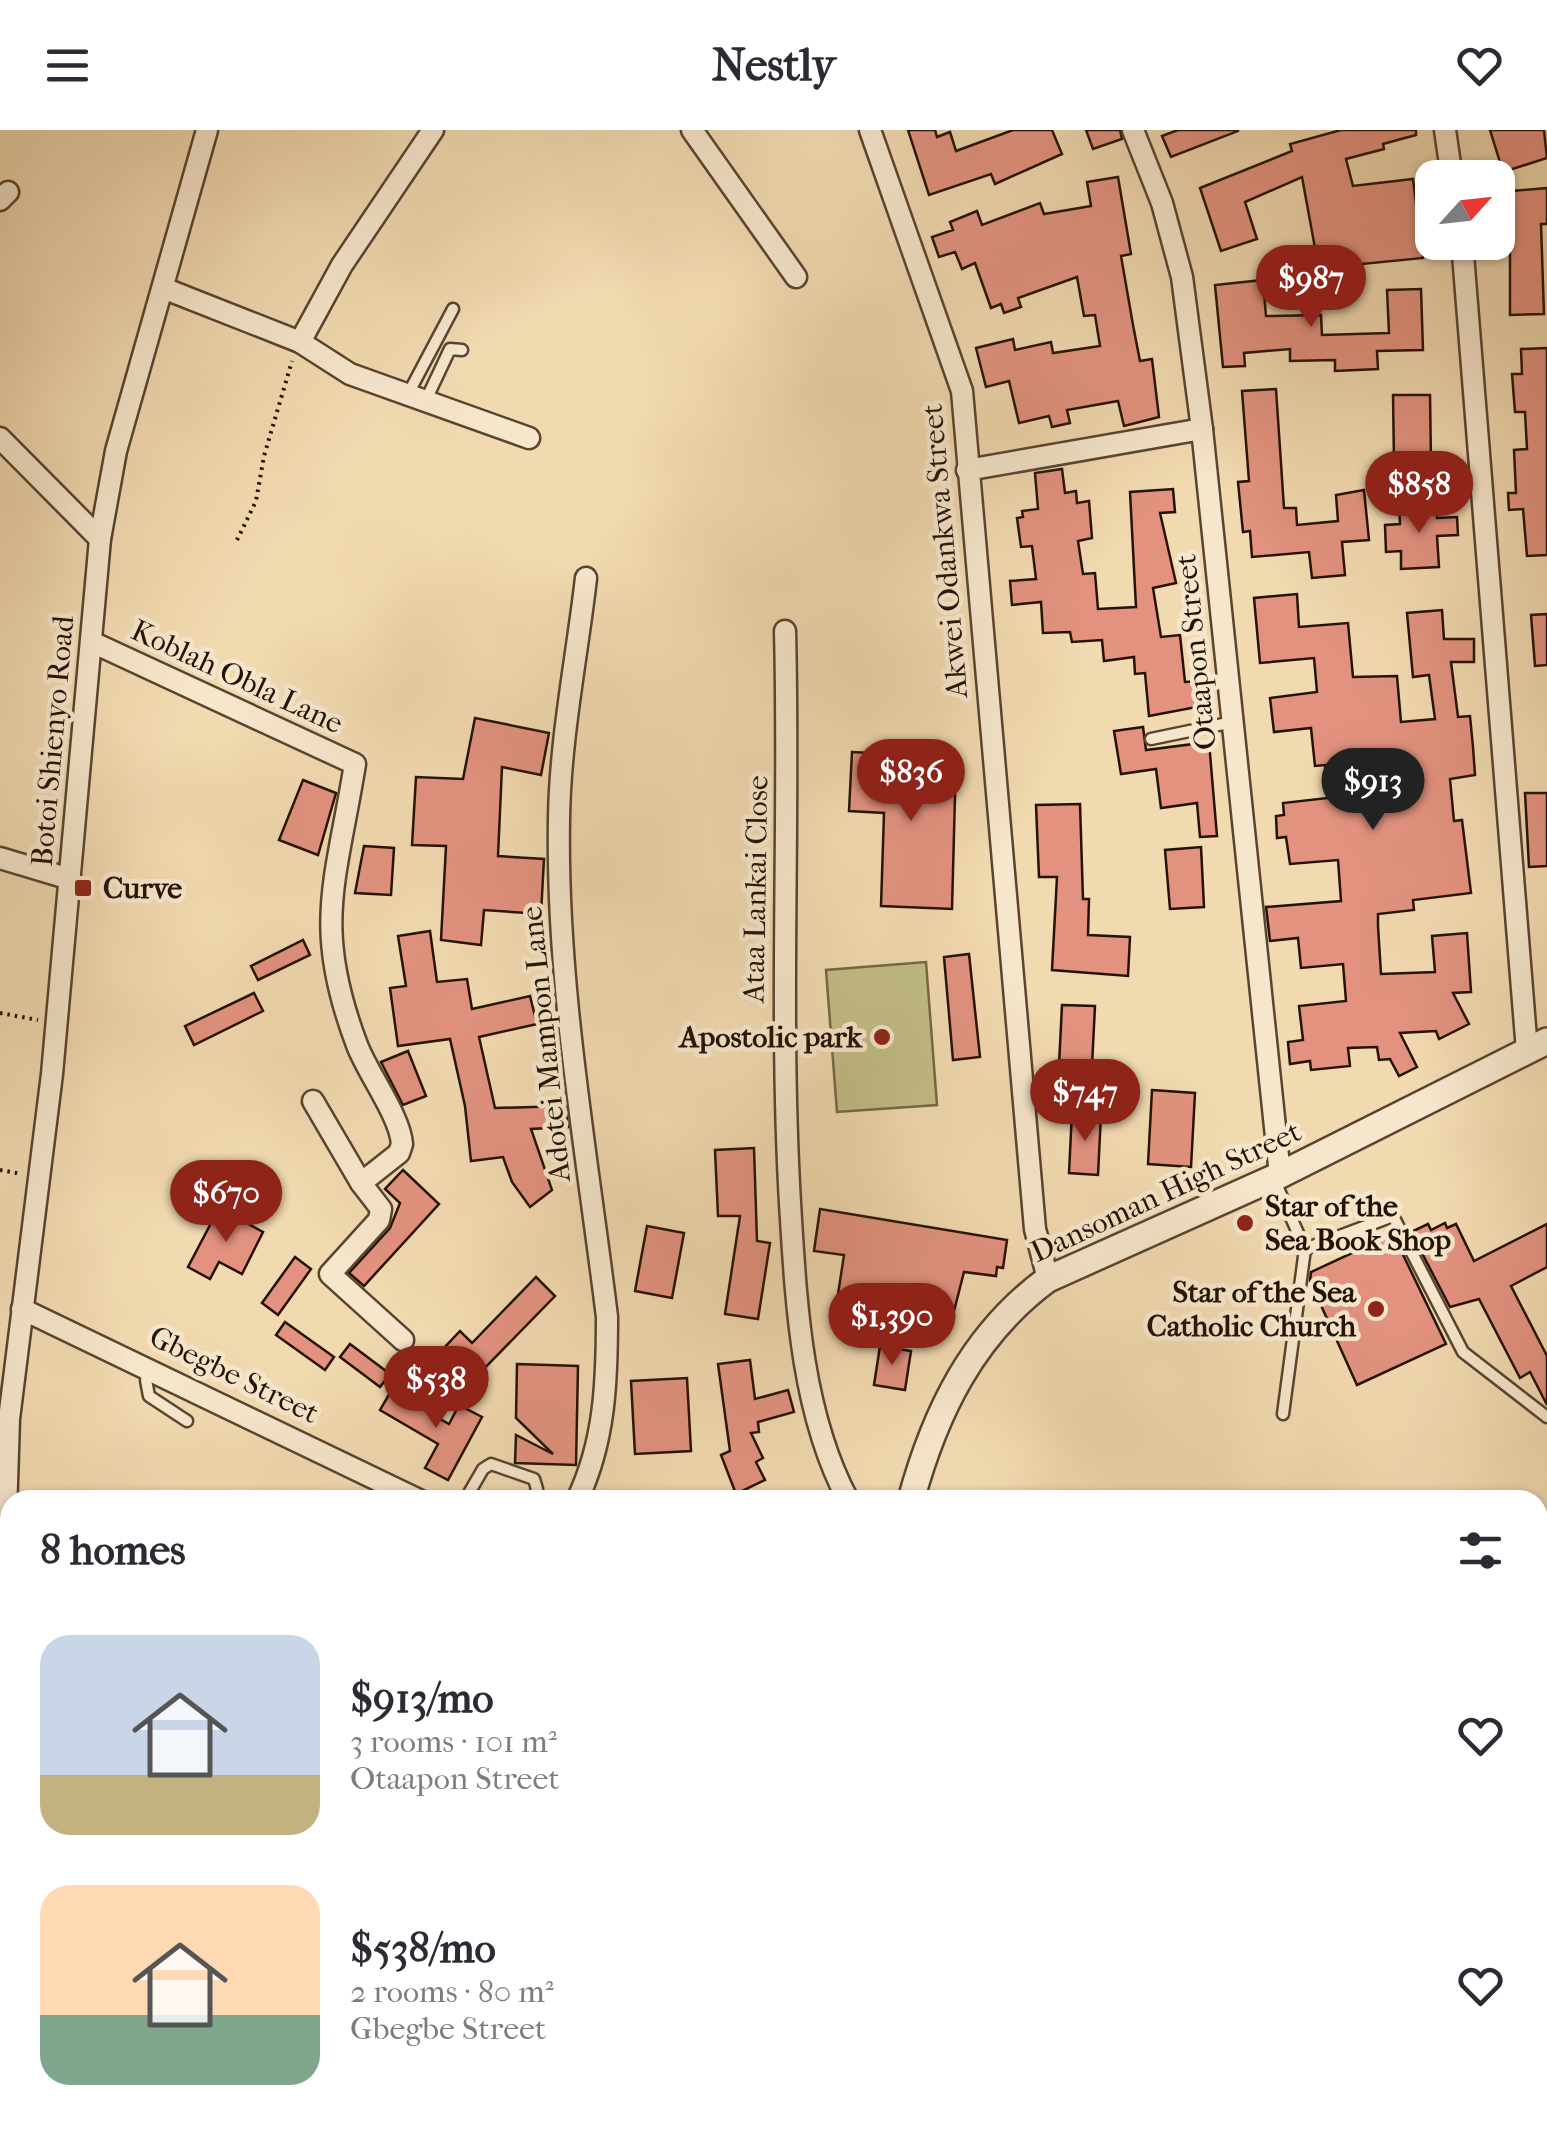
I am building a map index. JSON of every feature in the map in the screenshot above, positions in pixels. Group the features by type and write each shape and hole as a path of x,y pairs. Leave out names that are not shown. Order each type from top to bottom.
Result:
{"street":[{"name":"Botoi Shienyo Road","path":"4,1490 6,1402 22,1309 57,1023 94,643 100,539 116,451 207,130"},
{"path":"300,342 342,265 433,130"},
{"path":"692,130 796,277"},
{"name":"Akwei Odankwa Street","path":"870,130 920,280 959,376 1036,1229 1048,1279"},
{"name":"Otaapon Street","path":"1133,130 1162,204 1182,277 1234,722 1277,1177"},
{"path":"1446,130 1450,160"},
{"path":"1464,260 1537,1046"},
{"path":"163,288 300,342 324,362 416,400 529,438"},
{"path":"966,470 1202,429"},
{"path":"0,438 100,539"},
{"name":"Adotei Mampon Lane","path":"582,1490 601,1436 606,1317 560,878 559,816 586,578"},
{"name":"Ataa Lankai Close","path":"785,631 789,772 784,957 793,1252 800,1324 815,1404 827,1457 843,1490"},
{"name":"Koblah Obla Lane","path":"94,643 355,764 335,864 329,941 334,977 358,1048 402,1137 399,1153 362,1183"},
{"path":"0,858 70,878"},
{"name":"Dansoman High Street","path":"914,1490 938,1420 961,1372 1015,1304 1048,1279 1277,1177 1537,1046"},
{"path":"313,1101 382,1214 330,1274 403,1340"},
{"name":"Gbegbe Street","path":"22,1309 397,1490"}],"lane":[{"path":"416,400 453,309"},
{"path":"416,400 450,349 462,350"},
{"path":"1151,738 1234,722"},
{"path":"1277,1177 1305,1249 1283,1414"},
{"path":"1305,1249 1393,1216 1463,1352 1547,1416"},
{"path":"152,1372 146,1380 149,1396 188,1421"},
{"path":"470,1490 482,1469 491,1464 534,1479 538,1490"}],"path":[{"path":"238,540 256,502 284,382 300,342"},
{"path":"0,1014 57,1023"}],"shaded area":[{"name":"Apostolic park","path":"926,962 937,1105 837,1112 826,970"}],"building":[{"path":"908,130 935,130 937,137 950,132 956,151 1013,130 1052,130 1062,154 995,184 991,174 929,195"},
{"path":"1086,130 1120,130 1122,139 1093,149"},
{"path":"1178,130 1238,131 1171,157 1162,136"},
{"path":"1341,130 1416,130 1416,135 1383,144 1384,149 1346,159 1353,186 1413,179 1415,259 1322,268 1321,262 1302,263 1301,248 1315,248 1302,177 1245,202 1257,239 1221,251 1200,188 1292,151 1290,144"},
{"path":"1490,130 1544,130 1547,158 1515,168 1515,160 1499,160"},
{"path":"1118,177 1131,254 1121,256 1140,361 1152,359 1159,417 1124,426 1118,401 1067,410 1070,423 1052,427 1049,416 1019,423 1009,381 986,387 976,348 1013,339 1015,350 1051,342 1053,353 1100,346 1095,315 1084,316 1077,277 1018,298 1021,307 1004,313 1001,304 991,308 975,263 962,269 955,252 939,257 932,237 953,230 950,222 977,211 982,225 1040,203 1044,214 1091,206 1087,182"},
{"path":"1547,188 1547,224 1541,224 1544,314 1510,315 1515,191"},
{"path":"1263,280 1266,316 1321,315 1322,335 1389,333 1387,290 1421,289 1423,350 1377,351 1378,369 1335,371 1335,360 1290,361 1290,349 1244,353 1245,366 1223,367 1215,285"},
{"path":"1547,348 1547,555 1527,556 1523,509 1509,510 1508,493 1516,493 1514,450 1527,449 1525,412 1515,412 1512,374 1522,374 1521,349"},
{"path":"1276,389 1284,508 1296,508 1297,525 1338,521 1336,495 1364,490 1369,540 1342,542 1345,575 1312,578 1309,552 1252,557 1250,531 1243,532 1238,482 1249,481 1242,391"},
{"path":"1393,395 1430,395 1431,462 1394,462"},
{"path":"1062,469 1065,493 1076,491 1077,503 1089,501 1092,538 1078,541 1083,574 1095,573 1098,609 1136,607 1130,492 1173,489 1175,512 1160,513 1176,583 1153,588 1161,637 1180,635 1185,682 1200,681 1202,706 1149,716 1145,673 1135,674 1134,657 1104,661 1102,640 1072,642 1070,632 1043,633 1041,602 1012,605 1010,581 1036,579 1032,546 1021,547 1017,518 1023,517 1022,511 1038,509 1035,473"},
{"path":"1436,505 1437,518 1457,517 1458,535 1437,536 1439,567 1401,569 1401,551 1386,552 1385,525 1400,524 1399,507"},
{"path":"1297,594 1299,627 1348,623 1353,677 1397,676 1401,722 1435,719 1429,675 1413,677 1407,613 1442,610 1444,639 1474,639 1474,662 1451,662 1458,717 1470,716 1473,747 1475,775 1450,779 1454,821 1462,820 1471,893 1413,900 1414,910 1378,914 1381,974 1435,972 1432,936 1467,933 1471,992 1453,993 1469,1024 1439,1039 1436,1031 1400,1033 1417,1067 1399,1076 1390,1059 1379,1060 1377,1047 1348,1048 1350,1066 1311,1070 1310,1061 1290,1064 1288,1042 1303,1040 1299,1006 1346,1001 1343,964 1301,968 1298,938 1270,941 1266,907 1341,901 1338,860 1290,864 1286,837 1277,838 1276,816 1284,815 1283,803 1328,798 1325,765 1315,766 1311,728 1274,732 1270,698 1317,692 1314,658 1260,663 1254,598"},
{"path":"1547,614 1547,665 1535,666 1531,615"},
{"path":"475,718 549,733 541,775 502,767 498,856 544,859 541,914 484,910 481,945 441,940 446,846 412,845 416,777 463,779"},
{"path":"1143,727 1146,750 1209,742 1217,836 1200,837 1197,803 1161,808 1156,769 1121,774 1114,731"},
{"path":"852,752 956,758 952,909 881,906 884,813 849,811"},
{"path":"303,780 336,793 318,855 279,840"},
{"path":"1525,793 1547,793 1547,866 1529,867"},
{"path":"1080,804 1083,899 1089,899 1088,935 1130,937 1128,976 1052,970 1057,877 1039,877 1036,805"},
{"path":"364,846 394,848 391,895 355,893"},
{"path":"1201,847 1204,907 1170,909 1165,850"},
{"path":"430,931 437,982 467,979 472,1009 530,996 537,1024 479,1037 495,1108 565,1106 568,1127 531,1129 552,1190 530,1207 512,1182 503,1157 471,1161 465,1106 450,1039 398,1046 390,988 406,986 398,936"},
{"path":"303,940 310,955 258,980 251,966"},
{"path":"969,954 980,1057 953,1060 944,957"},
{"path":"254,993 263,1011 194,1045 185,1026"},
{"path":"1062,1005 1095,1006 1092,1066 1059,1065"},
{"path":"408,1051 426,1096 403,1105 381,1062"},
{"path":"1152,1090 1195,1093 1191,1167 1148,1164"},
{"path":"1072,1112 1101,1114 1098,1175 1069,1173"},
{"path":"754,1148 757,1241 770,1243 758,1319 725,1314 740,1216 718,1216 715,1150"},
{"path":"403,1170 439,1204 364,1286 349,1273 390,1228 400,1203 385,1189"},
{"path":"219,1208 263,1232 242,1274 219,1262 210,1279 188,1267"},
{"path":"820,1209 1007,1240 1003,1268 997,1267 996,1276 964,1272 953,1315 837,1301 844,1255 814,1251"},
{"path":"1445,1223 1447,1228 1456,1224 1474,1261 1547,1224 1547,1267 1511,1286 1547,1356 1547,1405 1530,1372 1520,1378 1479,1299 1450,1307 1411,1232 1428,1224 1431,1230"},
{"path":"647,1226 684,1233 672,1298 635,1291"},
{"name":"Star of the Sea Catholic Church","path":"1393,1234 1446,1344 1357,1385 1310,1281 1311,1272"},
{"path":"295,1257 311,1269 278,1315 262,1303"},
{"path":"536,1277 555,1296 475,1378 444,1348 460,1331 472,1343"},
{"path":"285,1322 334,1357 325,1370 276,1335"},
{"path":"350,1344 390,1374 380,1387 340,1357"},
{"path":"880,1346 911,1351 905,1390 874,1385"},
{"path":"750,1360 755,1399 788,1390 794,1412 758,1422 759,1432 751,1433 763,1458 756,1462 765,1480 744,1490 734,1490 721,1455 730,1451 718,1364"},
{"path":"517,1364 578,1366 576,1465 515,1463 516,1435 553,1454 516,1418"},
{"path":"687,1378 691,1451 635,1454 631,1381"},
{"path":"391,1391 449,1424 459,1405 482,1417 448,1480 425,1468 438,1444 380,1410"}],"place":[{"name":"Curve","path":"83,888"},
{"name":"Apostolic park","path":"882,1037"},
{"name":"Star of the Sea Book Shop","path":"1245,1223"},
{"name":"Star of the Sea Catholic Church","path":"1376,1309"}]}
